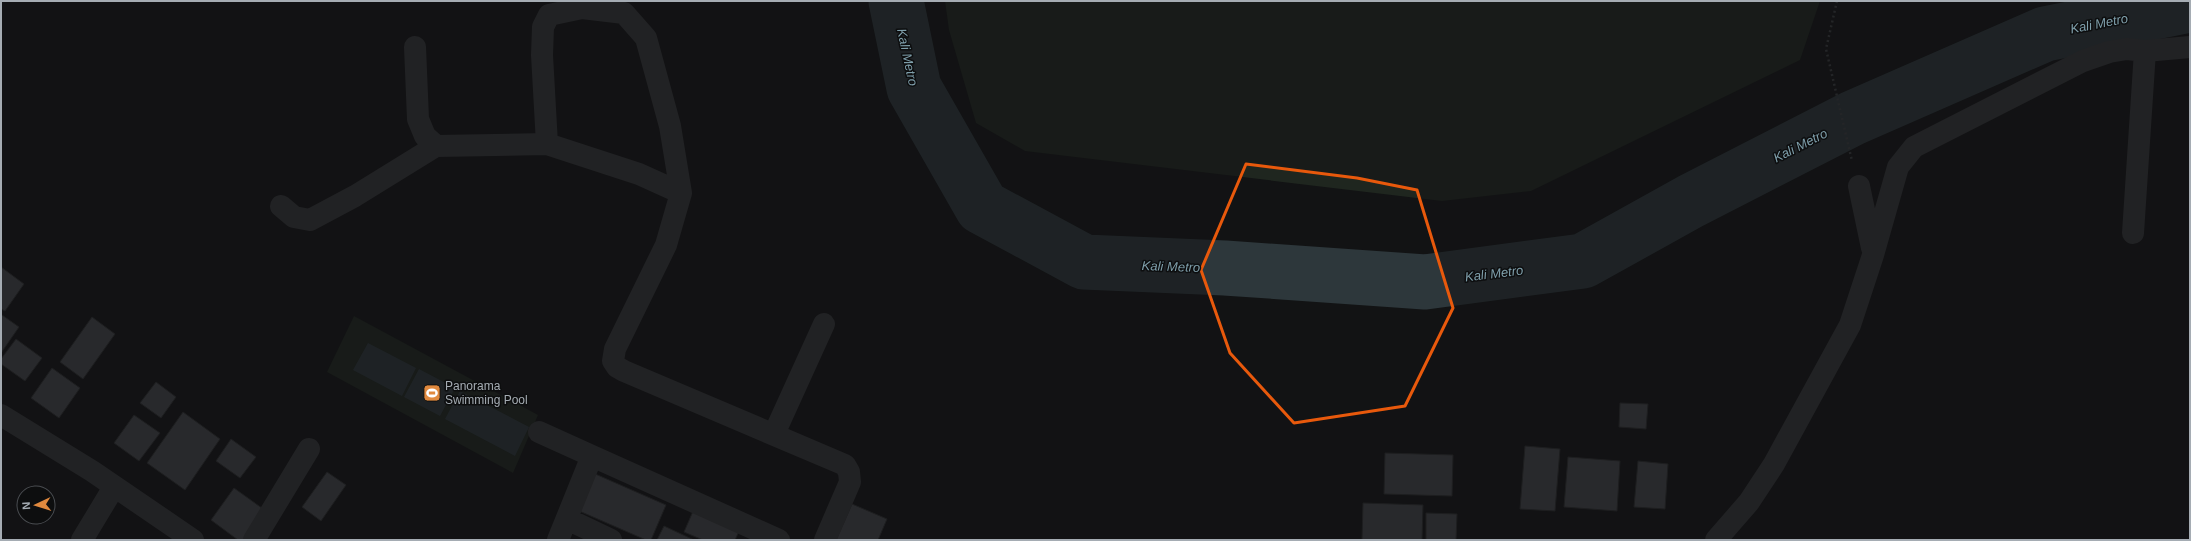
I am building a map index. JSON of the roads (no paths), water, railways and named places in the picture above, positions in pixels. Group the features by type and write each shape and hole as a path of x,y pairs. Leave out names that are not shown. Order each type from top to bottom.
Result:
{"street":[{"path":"547,144 542,55 543,27 549,15 582,8 624,13 646,38 670,126 681,193 666,245 615,349 613,360 617,367 624,371 845,465 849,472 850,482 825,540"},
{"path":"415,47 418,119 425,136 436,146"},
{"path":"1716,540 1749,502 1774,464 1850,325 1873,255 1898,167 1914,147 2083,61 2109,52 2127,49 2145,51 2190,47"},
{"path":"2134,233 2145,51"},
{"path":"281,206 294,217 310,220 355,196 436,146 547,144 639,174 681,193"},
{"path":"1859,186 1873,255"},
{"path":"774,434 824,324"},
{"path":"1,415 114,487 193,540"},
{"path":"540,432 779,540"},
{"path":"254,540 309,449"},
{"path":"558,540 592,456"},
{"path":"82,540 114,487"},
{"path":"567,519 611,540"}],"waterway":[{"name":"Kali Metro","path":"896,1 914,88 982,207 1084,262 1225,268 1425,282 1583,261 1691,201 1853,118 2045,34 2190,5"}],"place":[{"name":"Panorama Swimming Pool","path":"432,393"}]}
